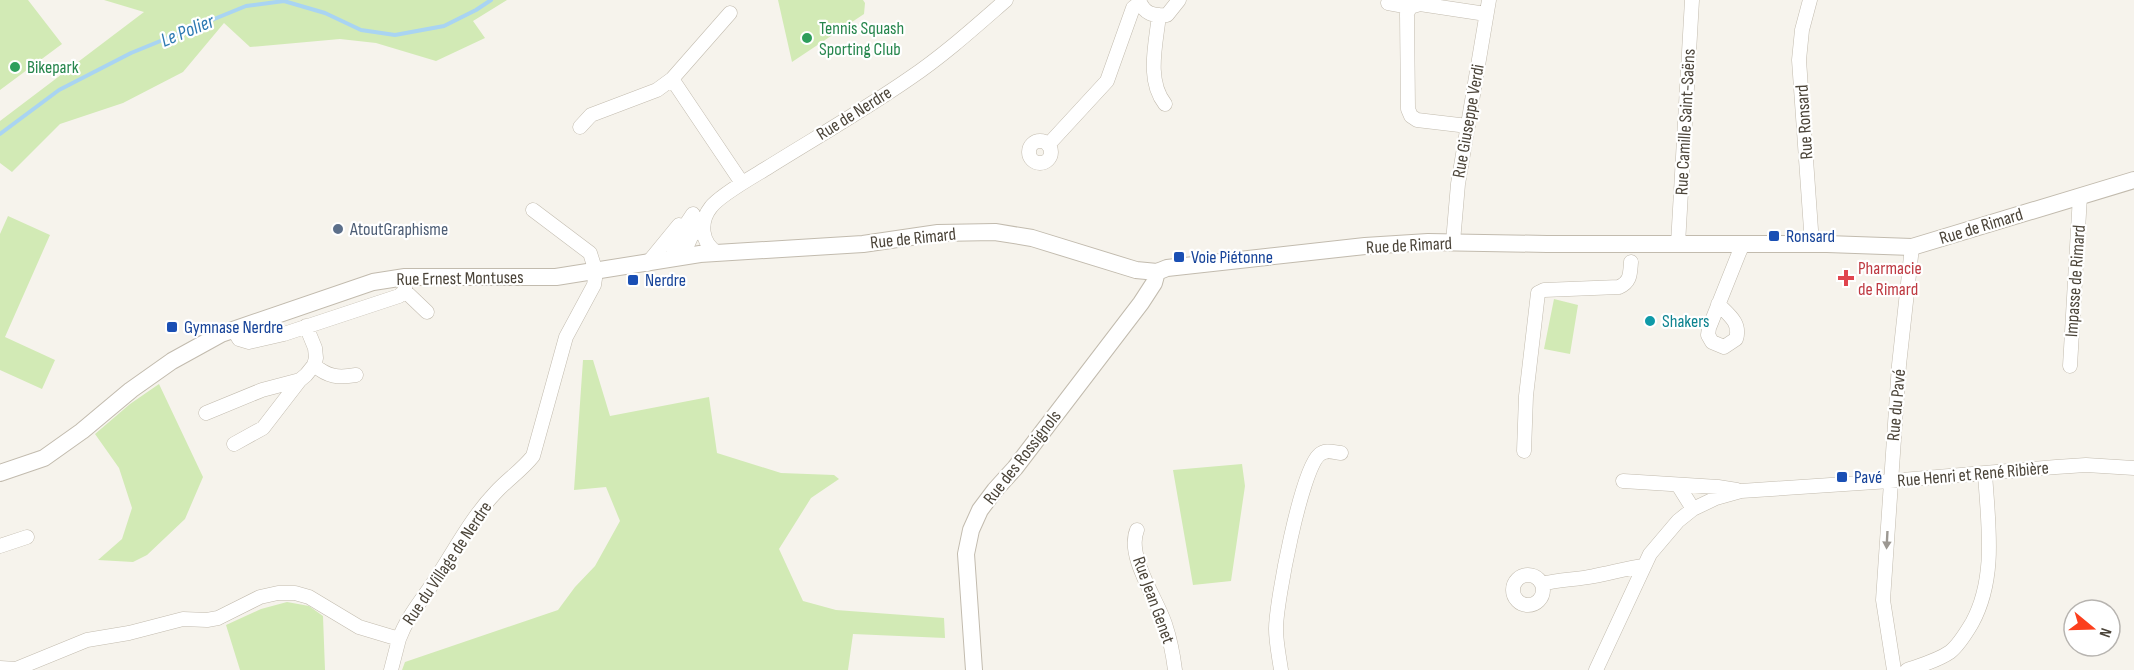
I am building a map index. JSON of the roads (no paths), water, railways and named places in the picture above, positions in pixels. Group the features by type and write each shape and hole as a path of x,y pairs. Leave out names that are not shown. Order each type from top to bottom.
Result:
{"street":[{"name":"Rue de Nerdre","path":"682,257 698,219 711,206 742,183 911,78 946,52 1006,0"},
{"path":"1048,145 1107,81 1133,8 1139,2 1144,10 1152,15 1167,15 1179,0"},
{"name":"Rue Camille Saint-Saëns","path":"1678,244 1692,0"},
{"name":"Rue Ronsard","path":"1810,0 1802,30 1799,60 1812,244"},
{"path":"1388,3 1410,7 1420,4 1488,7"},
{"path":"1410,7 1407,14 1408,109 1411,116 1417,120 1468,126"},
{"name":"Rue Giuseppe Verdi","path":"1453,242 1458,184 1488,7"},
{"path":"580,127 591,115 657,90 672,79 730,13"},
{"path":"1159,15 1153,73 1157,94 1165,104"},
{"path":"672,79 742,183"},
{"name":"Rue de Rimard","path":"682,257 863,244 938,233 995,232 1032,237 1136,270 1157,272 1167,268 1365,246 1428,242 1812,244 1912,248 2134,180"},
{"name":"Impasse de Rimard","path":"2070,366 2080,196"},
{"path":"533,210 590,253 596,272"},
{"path":"647,264 676,227 698,219 708,246 718,253"},
{"path":"1719,304 1743,244"},
{"name":"Rue du Pavé","path":"1894,670 1883,600 1899,365 1912,248"},
{"name":"Rue Ernest Montuses","path":"0,473 44,458 172,361 221,334 373,282 405,284 556,277 682,257"},
{"path":"1524,451 1526,396 1538,294 1544,290 1625,284 1629,279 1631,262"},
{"name":"Rue du Village de Nerdre","path":"0,668 16,669 87,640 129,633 183,619 218,618 260,597 278,593 296,593 309,597 358,627 399,639 405,622 436,580 466,529 495,493 527,464 532,456 566,337 594,285 596,272"},
{"name":"Rue des Rossignols","path":"974,670 966,554 971,530 980,510 1141,303 1154,283 1157,272"},
{"path":"234,330 239,339 249,342 399,296 405,284"},
{"name":"Rue Ernest Montuses","path":"405,284 427,312"},
{"path":"234,444 262,428 314,365 315,348 306,326"},
{"path":"314,365 324,374 338,378 356,375"},
{"path":"206,413 262,390 300,380"},
{"path":"1281,670 1276,628 1287,550 1312,465 1319,455 1326,451 1341,453"},
{"name":"Rue Henri et René Ribière","path":"1596,670 1644,566 1659,541 1693,509 1716,498 1741,491 2086,465 2134,468"},
{"path":"1907,670 1950,651 1966,634 1978,611 1986,586 1990,559 1985,473"},
{"name":"Rue Henri et René Ribière","path":"1623,481 1718,487 1741,491"},
{"path":"1678,485 1693,509"},
{"name":"Rue Jean Genet","path":"1137,530 1134,537 1135,548 1141,569 1164,622 1175,670"},
{"path":"0,546 27,537"},
{"path":"1542,584 1558,579 1591,577 1644,566"},
{"path":"391,668 399,639"}],"waterway":[{"name":"Le Polier","path":"0,134 59,90 131,53 246,6 284,1 325,13 361,30 395,35 444,26 491,0"}],"place":[{"name":"Tennis Squash Sporting Club","path":"807,38"},
{"name":"Bikepark","path":"15,67"},
{"name":"AtoutGraphisme","path":"338,229"},
{"name":"Ronsard","path":"1774,236"},
{"name":"Voie Piétonne","path":"1179,257"},
{"name":"Pharmacie de Rimard","path":"1846,278"},
{"name":"Nerdre","path":"633,280"},
{"name":"Shakers","path":"1650,321"},
{"name":"Gymnase Nerdre","path":"172,327"},
{"name":"Pavé","path":"1842,477"}]}
